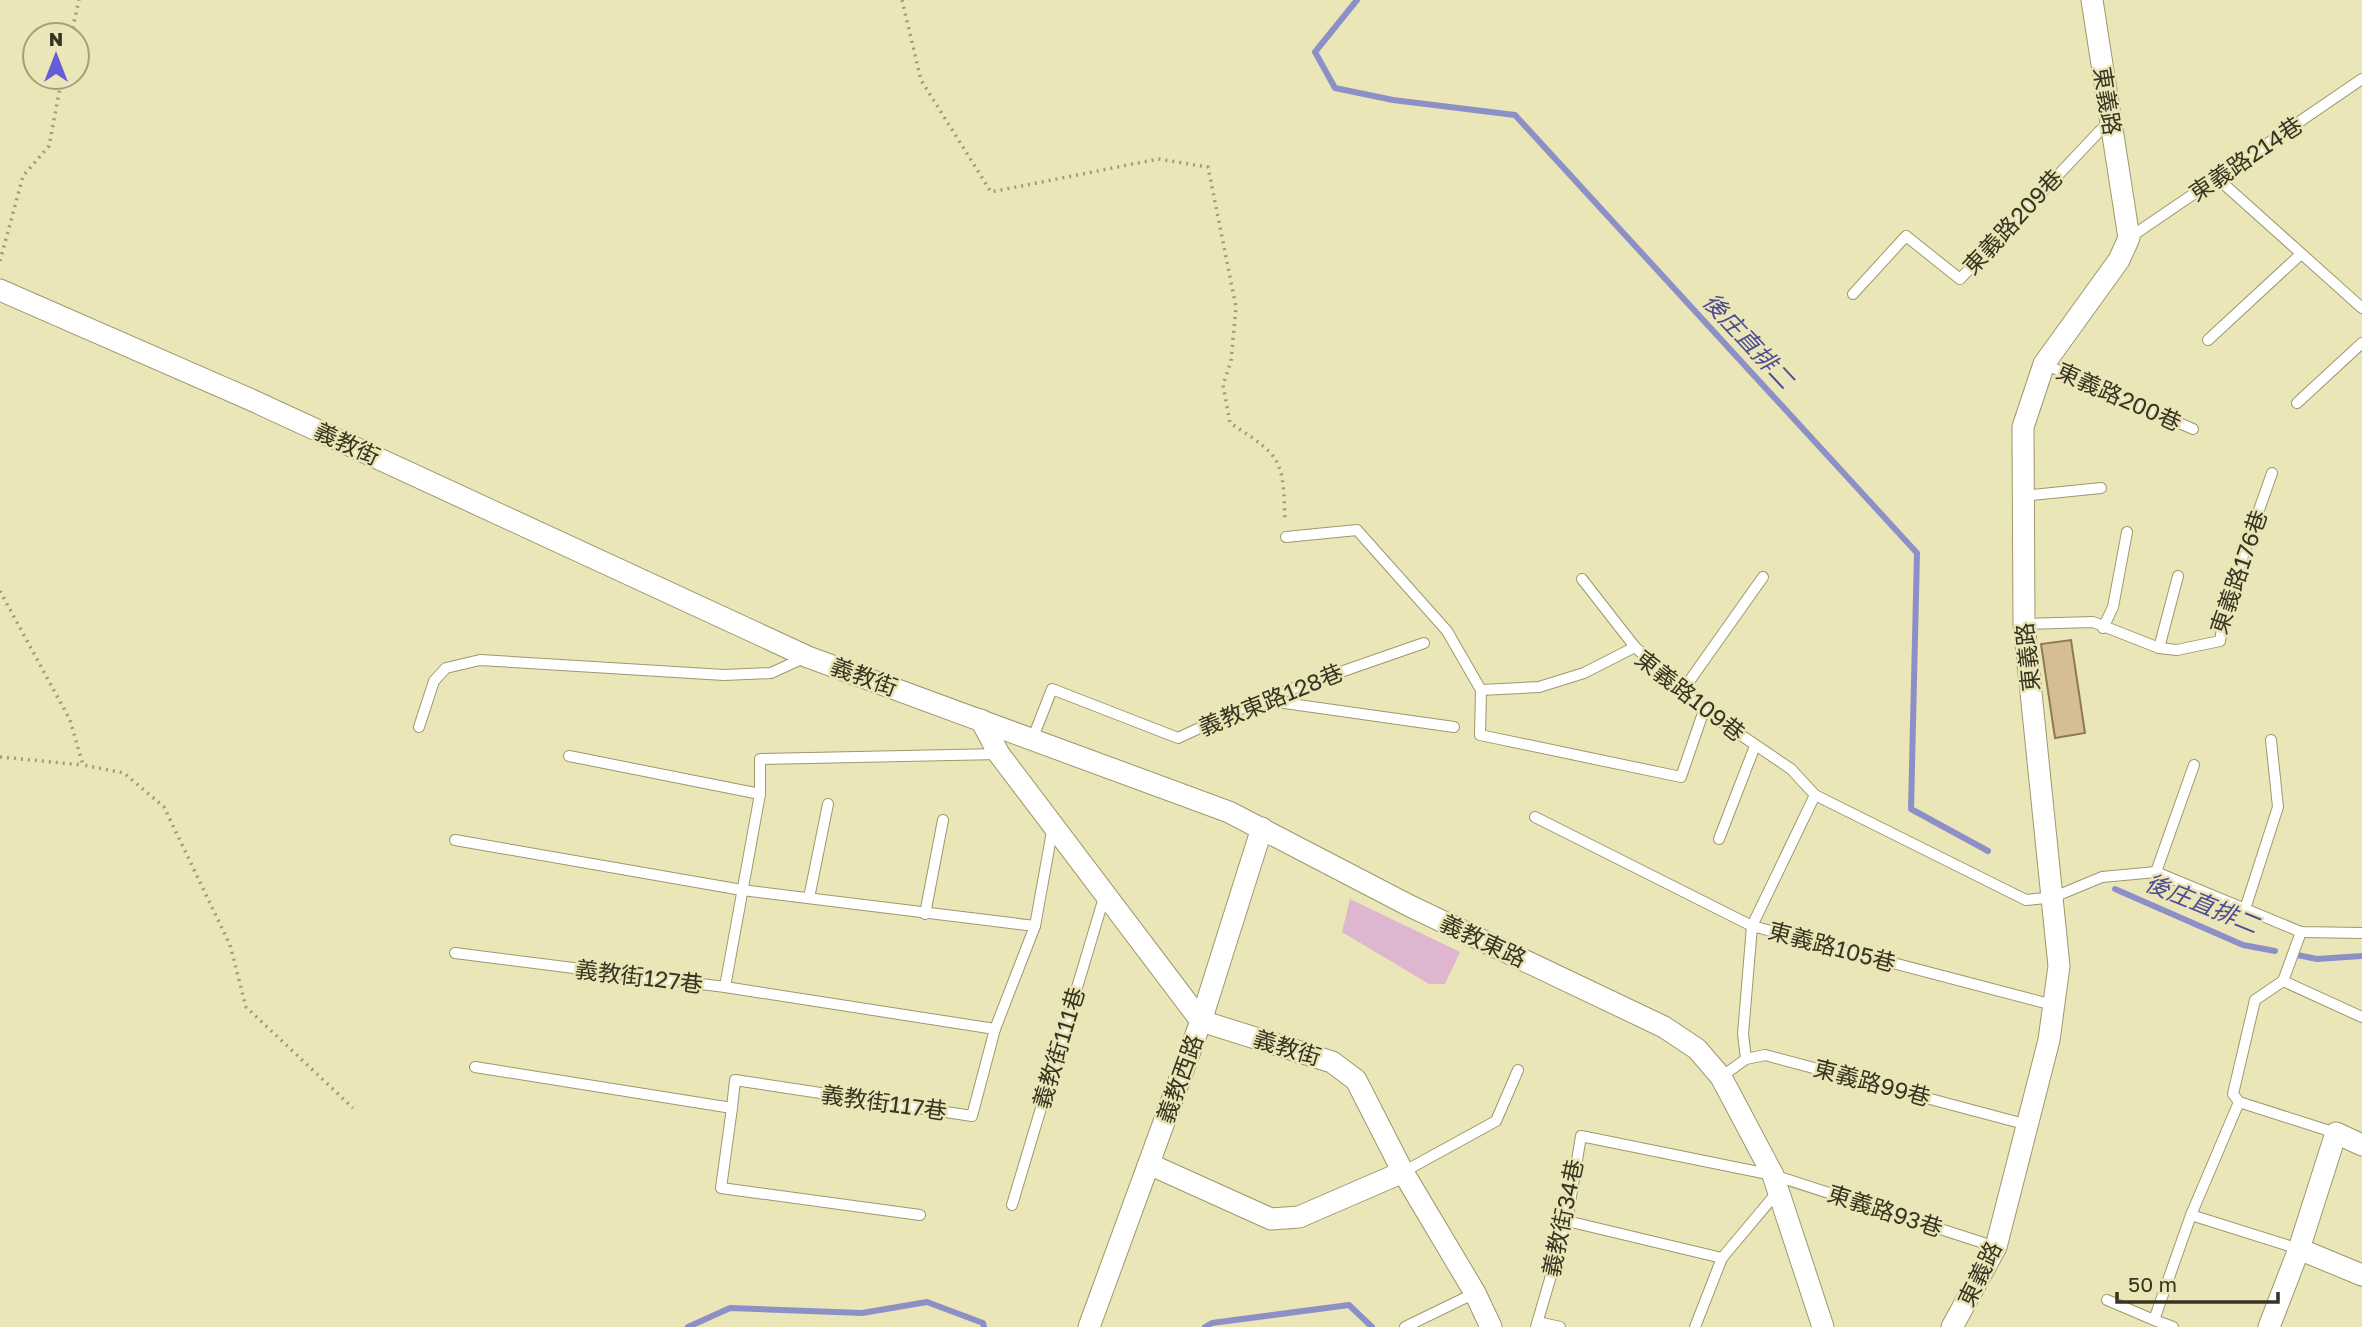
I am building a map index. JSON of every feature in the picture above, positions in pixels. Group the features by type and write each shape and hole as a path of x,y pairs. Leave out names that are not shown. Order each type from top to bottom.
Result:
{"street":[{"name":"東義路","path":"1952,1327 1996,1247 2049,1040 2059,966 2024,624 2023,427 2045,364 2119,260 2129,238 2092,0"},
{"name":"義教街","path":"0,290 256,402 808,657 981,720"},
{"name":"義教東路","path":"981,720 1229,812 1410,906 1664,1027 1697,1049 1721,1077 1776,1182 1823,1327"},
{"path":"981,720 999,754 1106,891 1201,1021"},
{"name":"義教西路","path":"1089,1327 1201,1021 1262,828"},
{"name":"義教街","path":"1201,1021 1332,1062 1356,1080 1403,1172 1475,1293 1491,1327"},
{"path":"2269,1327 2299,1250 2336,1133 2362,1145"},
{"path":"1149,1164 1271,1219 1299,1217 1403,1172"},
{"path":"2299,1250 2362,1275"}],"lane":[{"name":"東義路214巷","path":"2129,238 2362,79"},
{"path":"2351,87 2362,94"},
{"name":"東義路209巷","path":"1853,294 1906,236 1960,279 2110,120"},
{"path":"2217,178 2362,308"},
{"path":"2208,340 2301,254"},
{"path":"2297,403 2362,343"},
{"name":"東義路200巷","path":"2045,364 2193,429"},
{"name":"東義路176巷","path":"2024,624 2093,622 2159,648 2176,650 2220,641 2226,604 2272,473"},
{"path":"2022,496 2101,488"},
{"path":"1286,537 1357,530 1447,631 1481,690 1480,735 1681,777 1704,710"},
{"path":"2103,628 2113,607 2127,532"},
{"path":"2159,648 2178,576"},
{"path":"1683,690 1763,577"},
{"path":"1582,579 1635,647"},
{"name":"義教東路128巷","path":"1032,740 1052,689 1178,738 1260,700 1424,643"},
{"name":"東義路109巷","path":"1481,690 1539,687 1584,673 1635,647 1704,710 1791,769 1815,795 2026,900 2054,897"},
{"path":"419,727 434,681 446,668 480,660 724,675 771,673 808,657"},
{"path":"1260,700 1454,727"},
{"path":"2245,909 2278,807 2271,740"},
{"path":"1719,838 1755,746"},
{"name":"義教街127巷","path":"455,953 725,987 760,794 760,759 999,754"},
{"path":"569,756 760,794"},
{"path":"2156,872 2194,765"},
{"name":"東義路105巷","path":"1815,795 1752,926 2053,1005"},
{"path":"809,898 828,804"},
{"path":"1535,817 1752,926 1743,1034 1746,1059 1721,1077"},
{"path":"925,914 943,820"},
{"name":"義教街117巷","path":"920,1215 721,1188 735,1080 972,1116 995,1029 1035,926 1053,826"},
{"path":"455,840 742,890 1035,926"},
{"path":"2054,897 2102,877 2156,872 2301,932 2362,933"},
{"name":"義教街111巷","path":"1012,1205 1106,891"},
{"path":"2301,932 2283,981 2255,1000 2233,1094 2239,1102 2336,1133"},
{"path":"2283,981 2362,1017"},
{"path":"725,987 995,1029"},
{"name":"東義路99巷","path":"1746,1059 1765,1055 2028,1125"},
{"path":"475,1066 732,1108"},
{"path":"1403,1172 1496,1121 1518,1070"},
{"path":"2154,1320 2191,1215 2239,1102"},
{"name":"義教街34巷","path":"1537,1324 1567,1221 1581,1136 1776,1182"},
{"path":"1695,1327 1722,1258 1776,1182"},
{"name":"東義路93巷","path":"1776,1182 1996,1247"},
{"path":"2191,1215 2299,1250"},
{"path":"1567,1221 1722,1258"},
{"path":"1405,1327 1475,1293"},
{"path":"2106,1300 2173,1327"},
{"path":"1537,1324 1560,1327"}],"path":[{"path":"74,21 79,0"},
{"path":"902,0 921,80 991,192 1158,159 1208,167 1236,307 1231,361 1223,385 1230,423 1271,449 1283,478 1286,537"},
{"path":"0,261 23,176 50,146 60,91"},
{"path":"0,591 70,720 83,765"},
{"path":"0,757 83,765 124,773 164,807 230,945 246,1007 353,1108"}],"shaded area":[{"path":"1350,899 1460,952 1445,984 1429,984 1342,932"}],"building":[{"path":"2071,640 2085,733 2055,738 2041,644"}],"waterway":[{"name":"後庄直排二","path":"1357,0 1315,52 1335,88 1393,100 1515,115 1917,553 1911,809 1988,851"},
{"name":"後庄直排二","path":"2115,889 2243,945 2275,951"},
{"name":"後庄直排二","path":"2297,955 2317,959 2362,956"},
{"path":"688,1327 730,1308 862,1313 927,1302 983,1323 984,1327"},
{"path":"1205,1327 1212,1323 1349,1305 1372,1327"}]}
